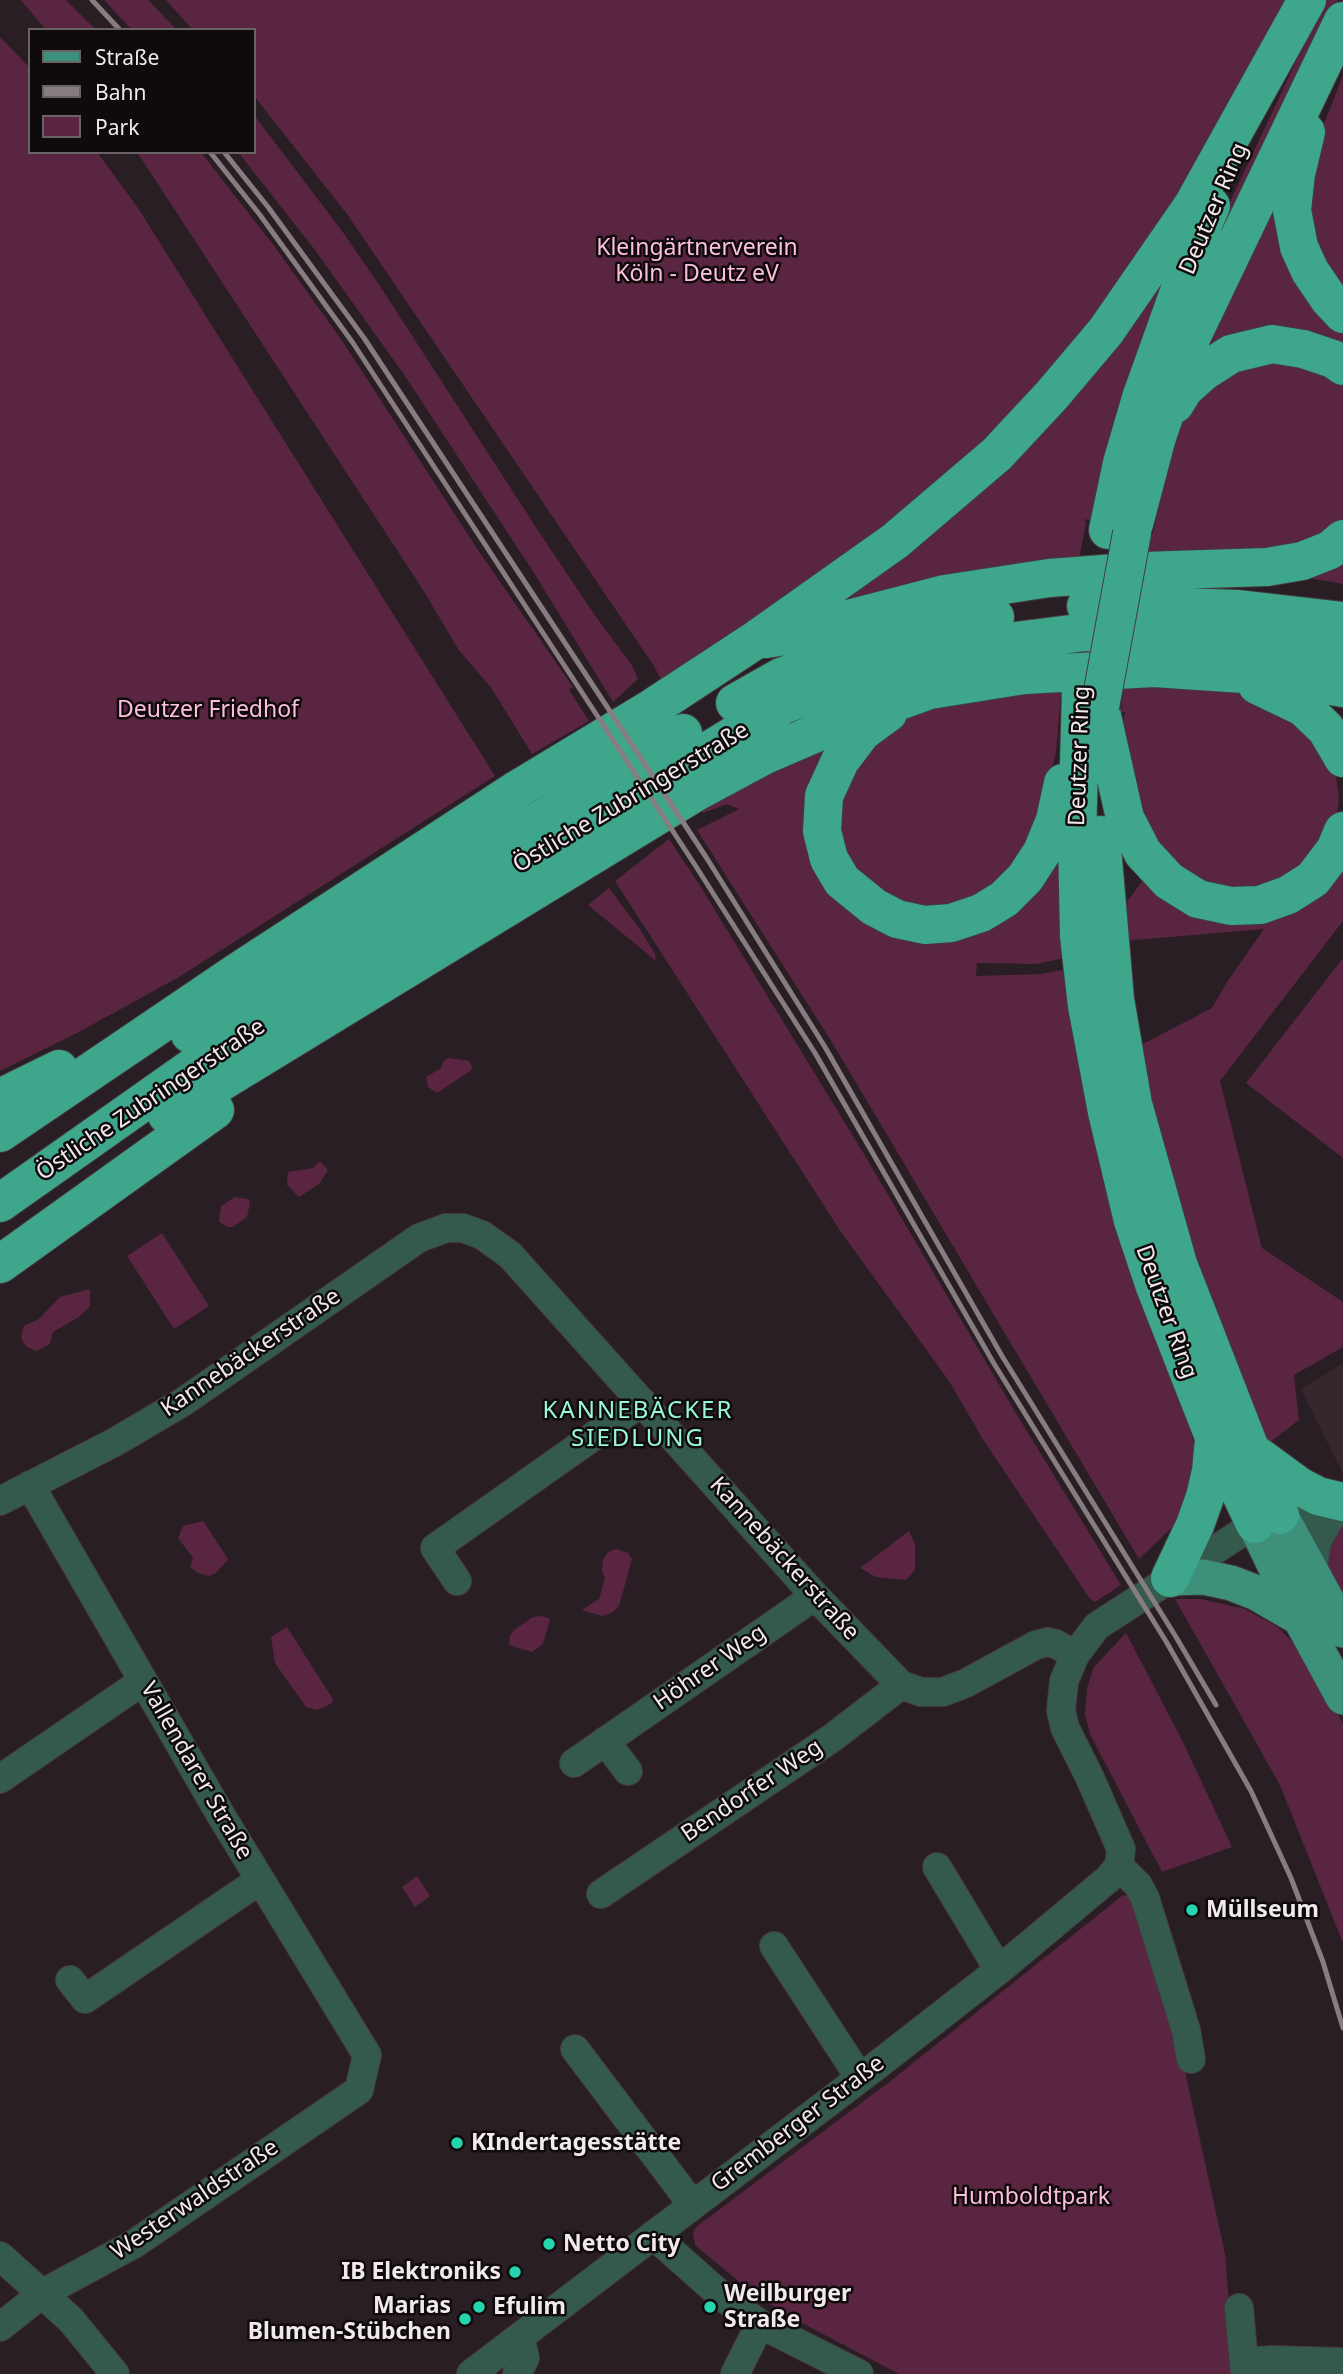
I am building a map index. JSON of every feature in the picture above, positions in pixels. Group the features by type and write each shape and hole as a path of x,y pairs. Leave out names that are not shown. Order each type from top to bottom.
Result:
{"highway":[{"name":"Deutzer Ring","path":"1120,531 1122,463 1141,398 1203,222 1310,0"},
{"path":"0,1133 239,971 518,789 652,708 754,640 895,541 997,454 1106,331 1193,205 1310,0"},
{"name":"Deutzer Ring","path":"1268,1520 1214,1437 1154,1284 1133,1221 1107,1112 1100,984 1094,935 1096,761 1081,688 1120,531 1157,437 1192,336 1343,21"},
{"path":"1320,71 1296,174 1293,210 1299,247 1310,271 1343,314"},
{"path":"1157,437 1184,389 1203,372 1231,354 1272,344 1303,349 1333,359 1343,366"},
{"path":"754,640 804,633 945,594 1049,578 1143,570 1267,567 1301,561 1330,550 1343,538"},
{"path":"1143,570 1272,587 1343,600"},
{"name":"Östliche Zubringerstraße","path":"0,1156 179,1041 694,726 781,677 867,644 940,625 1066,607 1126,605 1237,609 1343,621"},
{"name":"Östliche Zubringerstraße","path":"0,1203 197,1065 782,705 920,657 968,647 1074,633 1122,632 1229,638 1343,656"},
{"path":"0,1215 684,799 765,755 844,720 930,690 1024,675 1154,668 1273,676 1343,688"},
{"path":"1215,672 1274,691 1303,708 1326,729 1343,758"},
{"path":"930,690 892,710 862,732 840,761 824,796 822,831 829,859 842,881 856,895 897,919 925,925 951,923 981,913 1004,899 1025,878 1042,852 1055,820 1067,760 1087,712"},
{"path":"1087,712 1125,818 1143,853 1169,881 1198,899 1231,906 1260,905 1288,895 1313,879 1335,850 1343,831"},
{"path":"0,1098 79,1060 239,971"},
{"path":"0,1264 121,1179 394,977"},
{"name":"Deutzer Ring","path":"1100,984 1160,1206 1196,1311 1251,1451 1268,1520"},
{"path":"1170,1578 1205,1497 1214,1437"},
{"path":"1251,1451 1298,1486 1340,1508"}],"main road":[{"name":"Deutzer Ring","path":"1268,1520 1312,1574 1343,1630"},
{"name":"Deutzer Ring","path":"1268,1520 1300,1618 1343,1697"},
{"path":"1170,1578 1203,1577 1231,1583 1257,1593 1300,1618"}],"street":[{"name":"Kannebäckerstraße","path":"0,1501 115,1442 183,1402 419,1238 446,1228 463,1228 482,1236 510,1255 815,1596 901,1685"},
{"path":"457,1581 435,1548 642,1402"},
{"name":"Vallendarer Straße","path":"30,1485 260,1880 367,2055"},
{"path":"1191,2059 1186,2030 1145,1898 1138,1885 1119,1866 1121,1849 1115,1832 1065,1728 1061,1710 1064,1681 1075,1655 1097,1626 1170,1578 1268,1520 1311,1516 1340,1508"},
{"path":"1312,1574 1317,1541 1340,1508"},
{"name":"Höhrer Weg","path":"574,1763 815,1596"},
{"path":"901,1685 921,1692 943,1692 1046,1642 1056,1644 1075,1655"},
{"path":"0,1779 143,1681"},
{"name":"Bendorfer Weg","path":"601,1894 832,1738 901,1685"},
{"path":"605,1741 628,1771"},
{"name":"Gremberger Straße","path":"471,2374 999,1970 1108,1879 1119,1866"},
{"path":"937,1867 999,1970"},
{"path":"70,1980 85,2000 260,1880"},
{"path":"774,1946 860,2078"},
{"path":"575,2049 692,2204"},
{"name":"Westerwaldstraße","path":"0,2327 43,2293 134,2244 359,2090 367,2055"},
{"path":"653,2235 724,2298 760,2324 859,2374"},
{"path":"0,2256 79,2329 116,2374"},
{"path":"1239,2308 1245,2368 1273,2360 1340,2362"},
{"path":"735,2374 760,2324"},
{"path":"517,2374 525,2358 520,2337"}],"shaded area":[{"path":"1343,1363 1343,1474 1301,1389"}],"green space":[{"path":"21,0 66,0 94,28 44,28"},
{"path":"104,0 148,0 175,28 130,28"},
{"name":"Kleingärtnerverein Köln - Deutz eV","path":"166,0 1298,0 1152,256 954,482 664,685 654,666 347,214 256,99 256,28 191,28"},
{"path":"1325,0 1338,0 1119,510 1228,206"},
{"name":"Deutzer Friedhof","path":"0,37 28,66 28,154 98,154 138,208 495,776 179,977 79,1032 0,1071"},
{"path":"1343,75 1343,296 1316,264 1303,197 1317,142"},
{"path":"256,118 380,286 539,532 633,667 638,679 613,702 534,573 405,376 315,250 240,154 256,154"},
{"path":"138,154 203,154 275,247 343,342 478,550 573,687 569,690 589,721 532,754 492,689 458,649 425,593"},
{"path":"1283,180 1343,328 1343,349 1204,358"},
{"path":"1187,242 1093,521 1084,519 1086,524 1079,559 821,614"},
{"path":"1266,355 1343,378 1343,526 1310,547 1142,559 1148,532 1153,533 1176,430 1202,390"},
{"path":"1343,553 1343,584 1304,577"},
{"path":"1124,677 1199,680 1290,708 1335,769 1339,798 1337,815 1290,881 1227,893 1172,868 1132,805 1123,722 1125,712 1121,712"},
{"path":"1062,681 1056,752 1033,848 997,893 923,914 863,886 834,828 846,766 864,744 920,709"},
{"path":"848,727 812,835 915,935 1062,856 1069,957 1036,964 977,963 976,976 1041,974 1072,968 1199,1463 1178,1522 1139,1559 830,1039 697,830 739,809 727,804 703,813 696,805"},
{"path":"669,839 864,1154 1014,1410 1121,1585 1095,1602 1090,1599 982,1438 949,1381 841,1232 615,881"},
{"path":"1343,862 1343,921 1220,1081 1262,1248 1343,1302 1343,1347 1294,1375 1299,1420 1265,1446 1170,1203 1139,1046 1212,1008 1264,929 1124,941 1122,909 1145,877 1182,907"},
{"path":"609,888 641,931 655,954 656,961 588,905"},
{"path":"1343,958 1343,1158 1246,1083"},
{"path":"449,1058 469,1061 473,1069 437,1093 428,1087 426,1077 441,1068 444,1060"},
{"path":"320,1161 328,1170 319,1184 299,1197 287,1185 288,1172 313,1168"},
{"path":"235,1197 248,1199 250,1202 247,1217 233,1227 228,1227 219,1222 221,1206"},
{"path":"162,1233 209,1306 174,1329 127,1256"},
{"path":"90,1289 90,1306 79,1317 53,1332 50,1344 37,1351 27,1347 21,1336 24,1326 39,1319 60,1297"},
{"path":"203,1521 228,1559 216,1573 209,1576 190,1567 193,1558 178,1538 183,1526"},
{"path":"1343,1525 1343,1599 1322,1562 1333,1527"},
{"path":"909,1531 915,1544 915,1570 906,1580 876,1577 860,1568"},
{"path":"616,1549 628,1553 632,1559 619,1606 613,1612 602,1616 582,1610 599,1599 605,1578 602,1571 603,1560 608,1552"},
{"path":"1175,1599 1201,1599 1245,1609 1278,1627 1309,1660 1343,1724 1343,1943 1280,1785"},
{"path":"533,1617 550,1619 543,1644 532,1652 509,1645 514,1630"},
{"path":"287,1627 334,1701 327,1706 316,1710 306,1707 275,1663 271,1637"},
{"path":"1126,1633 1182,1740 1232,1847 1162,1872 1090,1734 1085,1715 1087,1688 1094,1667"},
{"path":"417,1876 430,1896 415,1907 402,1887"},
{"name":"Humboldtpark","path":"1123,1895 1132,1897 1172,2012 1225,2254 1235,2374 899,2374 783,2313 748,2289 695,2245 693,2233 696,2227 893,2079"}],"railway":[{"path":"92,0 118,28"},
{"path":"212,154 260,215 353,343 815,1053 993,1362 1167,1643 1251,1791 1291,1878 1323,1962 1343,2028"},
{"path":"226,154 364,338 706,857 825,1047 1002,1356 1216,1705"}],"place":[{"name":"Müllseum","path":"1192,1910"},
{"name":"KIndertagesstätte","path":"457,2143"},
{"name":"Netto City","path":"549,2244"},
{"name":"IB Elektroniks","path":"515,2272"},
{"name":"Efulim","path":"479,2307"},
{"name":"Weilburger Straße","path":"710,2307"},
{"name":"Marias Blumen-Stübchen","path":"465,2319"}],"district":[{"name":"KANNEBÄCKER SIEDLUNG","path":"638,1425"}]}
